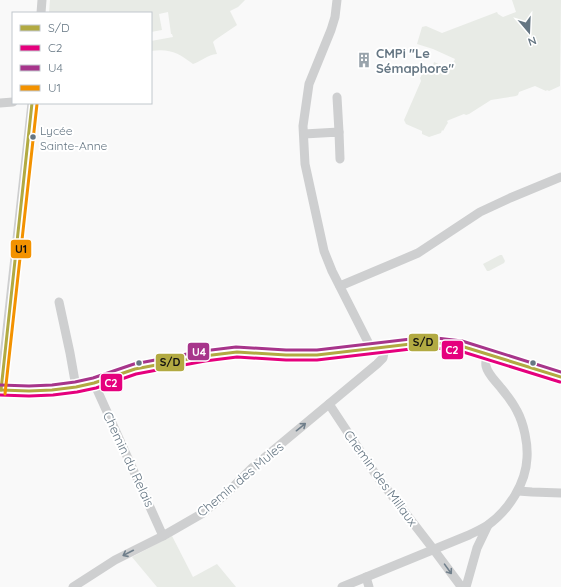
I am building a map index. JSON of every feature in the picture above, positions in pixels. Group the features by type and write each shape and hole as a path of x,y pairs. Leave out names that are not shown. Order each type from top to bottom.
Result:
{"street":[{"path":"41,12 42,0"},
{"path":"337,0 335,17 331,30 309,84 303,126 306,164 324,251 332,271 369,344 370,349"},
{"path":"337,97 340,159"},
{"path":"0,103 12,102"},
{"path":"32,104 0,391 52,390 76,387 94,383 135,369 204,356 237,352 317,355 428,342 461,346 561,377"},
{"path":"304,134 339,132"},
{"path":"340,286 418,253 480,212 561,177"},
{"path":"59,302 76,387"},
{"name":"Chemin des Mules","path":"73,587 115,560 163,536 203,513 227,494 252,468 377,364 383,358 385,347"},
{"path":"342,587 469,535 488,525 510,503 518,490 525,473 527,443 517,411 502,389 489,374 485,365 487,354"},
{"name":"Chemin du Relais","path":"94,383 163,536"},
{"name":"Chemin des Millaux","path":"330,404 376,475 463,587"},
{"path":"518,490 561,493"},
{"path":"466,587 477,548 488,525"},
{"path":"469,535 473,537 477,548"},
{"path":"366,577 369,587"}],"shaded area":[{"path":"50,0 245,0 238,7 230,11 237,25 213,42 217,54 193,64 174,52 163,50 152,51 152,41 173,37 171,34 168,12 159,14 162,30 152,32 152,12 49,12"},
{"path":"512,0 561,0 560,86 546,91 535,86 519,92 516,96 491,100 469,114 464,114 447,121 448,123 441,133 429,137 422,134 422,131 406,124 404,120 421,81 420,78 427,65 433,65 434,62 450,69 455,59 433,49 417,44 422,27 426,26 442,33 497,12 503,17 516,12"},
{"path":"502,255 505,261 504,263 487,271 483,264"},
{"path":"172,536 193,577 217,564 236,587 157,587 132,557"}],"transit line":[{"name":"S/D","path":"1,390 32,104"},
{"name":"U1","path":"5,394 37,104"},
{"name":"U4","path":"0,385 29,386 75,382 93,378 134,364 203,351 236,347 317,350 428,337 462,341 561,372"},
{"name":"S/D","path":"1,390 29,391 76,387 94,383 135,369 204,356 237,352 317,355 428,342 461,346 561,377"},
{"name":"C2","path":"0,395 29,396 77,392 96,388 136,374 205,361 237,357 317,360 428,347 460,351 560,382"}],"place":[{"name":"CMPi \"Le Sémaphore\"","path":"364,60"},
{"name":"Lycée Sainte-Anne","path":"33,137"}]}
